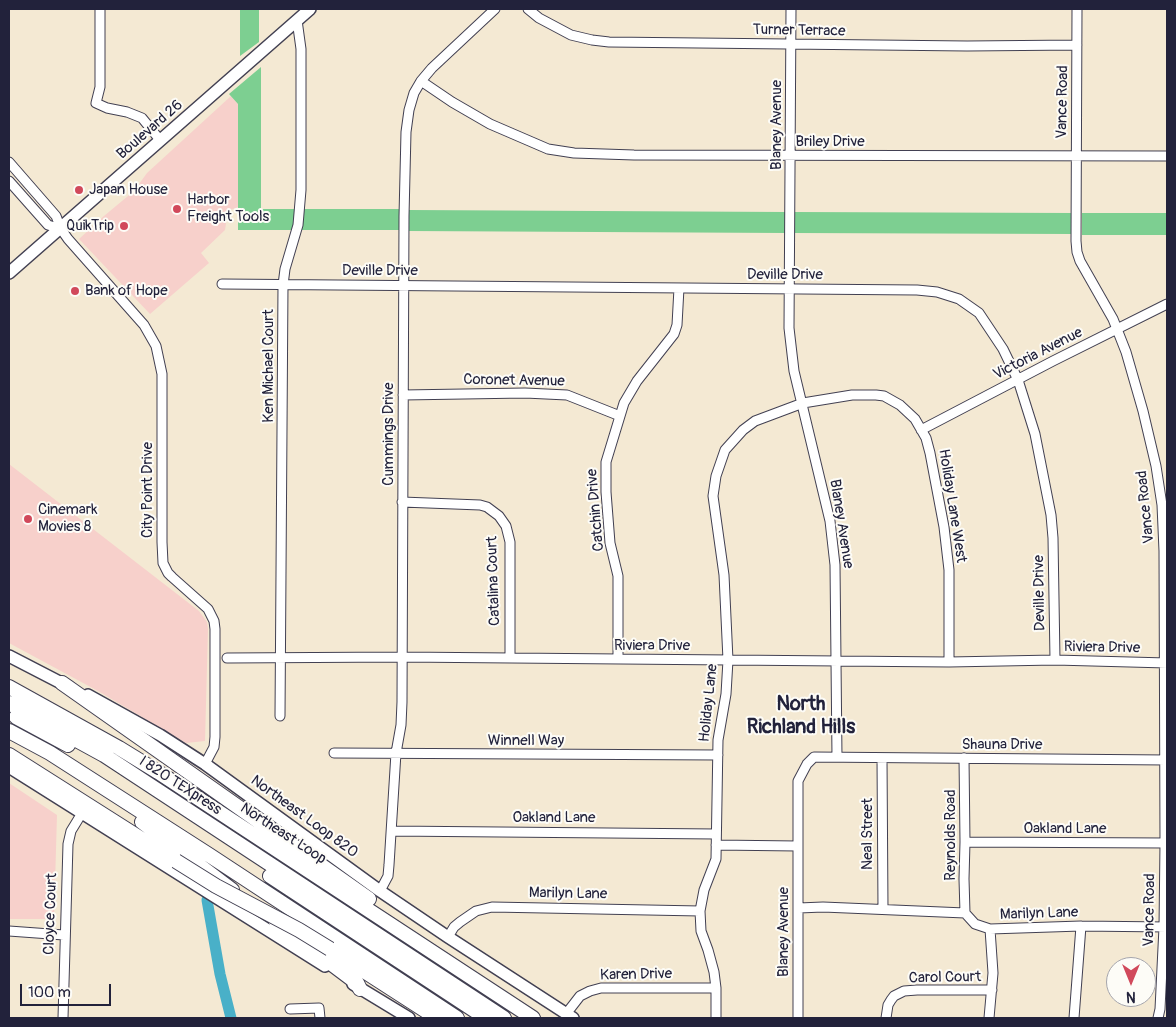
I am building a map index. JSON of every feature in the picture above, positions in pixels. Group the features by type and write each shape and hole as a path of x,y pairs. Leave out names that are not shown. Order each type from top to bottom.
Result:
{"highway":[{"path":"62,683 393,916 404,932"},
{"name":"Northeast Loop","path":"9,687 158,772 533,1018"},
{"name":"I 820 TEXpress","path":"9,703 104,755 504,1018"},
{"name":"I 820 TEXpress","path":"9,713 99,764 486,1018"},
{"path":"9,731 50,753 457,1018"},
{"path":"9,736 108,796 357,983 360,989"},
{"path":"9,755 176,866 299,930 437,1018"}],"main road":[{"name":"Boulevard 26","path":"9,273 310,9"},
{"name":"Northeast Loop 820","path":"9,656 116,710 160,735 205,764 380,891 570,1016"},
{"path":"9,767 82,813 176,866 219,899 405,1017"}],"street":[{"path":"100,9 100,87 96,103 142,118 160,140"},
{"name":"Cummings Drive","path":"380,891 388,876 396,753 401,725 406,132 409,110 421,81 450,49 495,9"},
{"name":"Turner Terrace","path":"528,9 553,26 571,35 609,42 791,45 1077,45"},
{"name":"Blaney Avenue","path":"791,9 789,328 794,371 828,512 836,578 837,757 814,757 807,764 798,781 798,1018"},
{"name":"Vance Road","path":"1078,9 1077,252 1080,261 1113,319 1126,352 1143,411 1159,485 1164,551 1166,663 1166,927 1158,1018"},
{"name":"Ken Michael Court","path":"280,716 283,285 285,269 298,225 301,190 301,49 297,20"},
{"name":"Briley Drive","path":"421,81 490,124 560,152 634,155 1167,156"},
{"name":"City Point Drive","path":"9,162 56,216 61,229 144,325 156,346 162,374 162,542 165,568 172,577 208,609 216,629 215,737 214,747 205,764"},
{"name":"City Point Drive","path":"9,181 48,225 61,229"},
{"name":"Deville Drive","path":"222,284 917,290 938,292 959,299 978,313 1003,349 1018,380 1035,434 1051,515 1055,660"},
{"name":"Catchin Drive","path":"618,659 618,576 610,543 606,462 624,403 637,381 674,334 677,325 679,288"},
{"name":"Victoria Avenue","path":"922,430 1167,304"},
{"name":"Coronet Avenue","path":"403,395 525,393 567,395 620,416"},
{"name":"Holiday Lane West","path":"803,403 852,395 876,394 884,396 900,405 915,419 922,430 930,453 947,548 949,570 949,662"},
{"name":"Holiday Lane","path":"716,1018 716,988 708,950 701,932 700,911 704,890 716,859 718,756 720,726 726,694 728,660 724,574 713,496 716,476 725,450 743,430 755,421 803,403"},
{"name":"Catalina Court","path":"402,502 480,505 487,507 499,516 506,526 510,542 510,658"},
{"name":"Riviera Drive","path":"227,658 402,657 949,662 1055,660 1166,663"},
{"name":"Winnell Way","path":"334,753 718,756"},
{"name":"Shauna Drive","path":"837,757 1166,760"},
{"name":"Neal Street","path":"882,758 883,909"},
{"name":"Reynolds Road","path":"964,758 964,879 966,913"},
{"name":"Cloyce Court","path":"63,1018 68,844 71,831 82,813"},
{"name":"Oakland Lane","path":"392,831 716,834"},
{"name":"Oakland Lane","path":"965,842 1165,843"},
{"path":"716,845 797,846"},
{"name":"Marilyn Lane","path":"448,937 454,927 460,922 476,911 492,906 700,911"},
{"path":"799,908 883,909 966,913"},
{"name":"Marilyn Lane","path":"966,913 975,924 990,929 1080,926 1166,927"},
{"path":"1074,1018 1080,926"},
{"path":"989,1018 992,990 990,929"},
{"path":"9,932 64,935"},
{"name":"Karen Drive","path":"570,1016 580,996 590,990 601,988 716,988"},
{"name":"Carol Court","path":"886,1018 888,1005 891,1000 894,996 904,991 992,990"},
{"path":"290,1010 319,1008 320,1018"}],"shaded area":[{"path":"231,96 238,104 238,207 228,211 225,230 201,253 209,263 150,314 79,239 134,191 147,173"},
{"path":"9,464 199,611 207,622 205,741 186,743 98,691 9,643"},
{"path":"9,783 57,815 54,919 9,919"}],"green space":[{"path":"240,9 259,9 259,42 240,56"},
{"path":"261,67 261,209 401,209 401,230 238,230 238,104 229,94"},
{"path":"409,210 785,212 785,233 409,231"},
{"path":"795,212 1072,213 1072,234 795,233"},
{"path":"1082,213 1167,213 1167,235 1082,235"}],"waterway":[{"path":"207,900 220,974 231,1018"}],"place":[{"name":"Japan House","path":"79,190"},
{"name":"Harbor Freight Tools","path":"177,209"},
{"name":"QuikTrip","path":"124,226"},
{"name":"Bank of Hope","path":"75,291"},
{"name":"Cinemark Movies 8","path":"28,519"}],"district":[{"name":"North Richland Hills","path":"801,716"}]}
